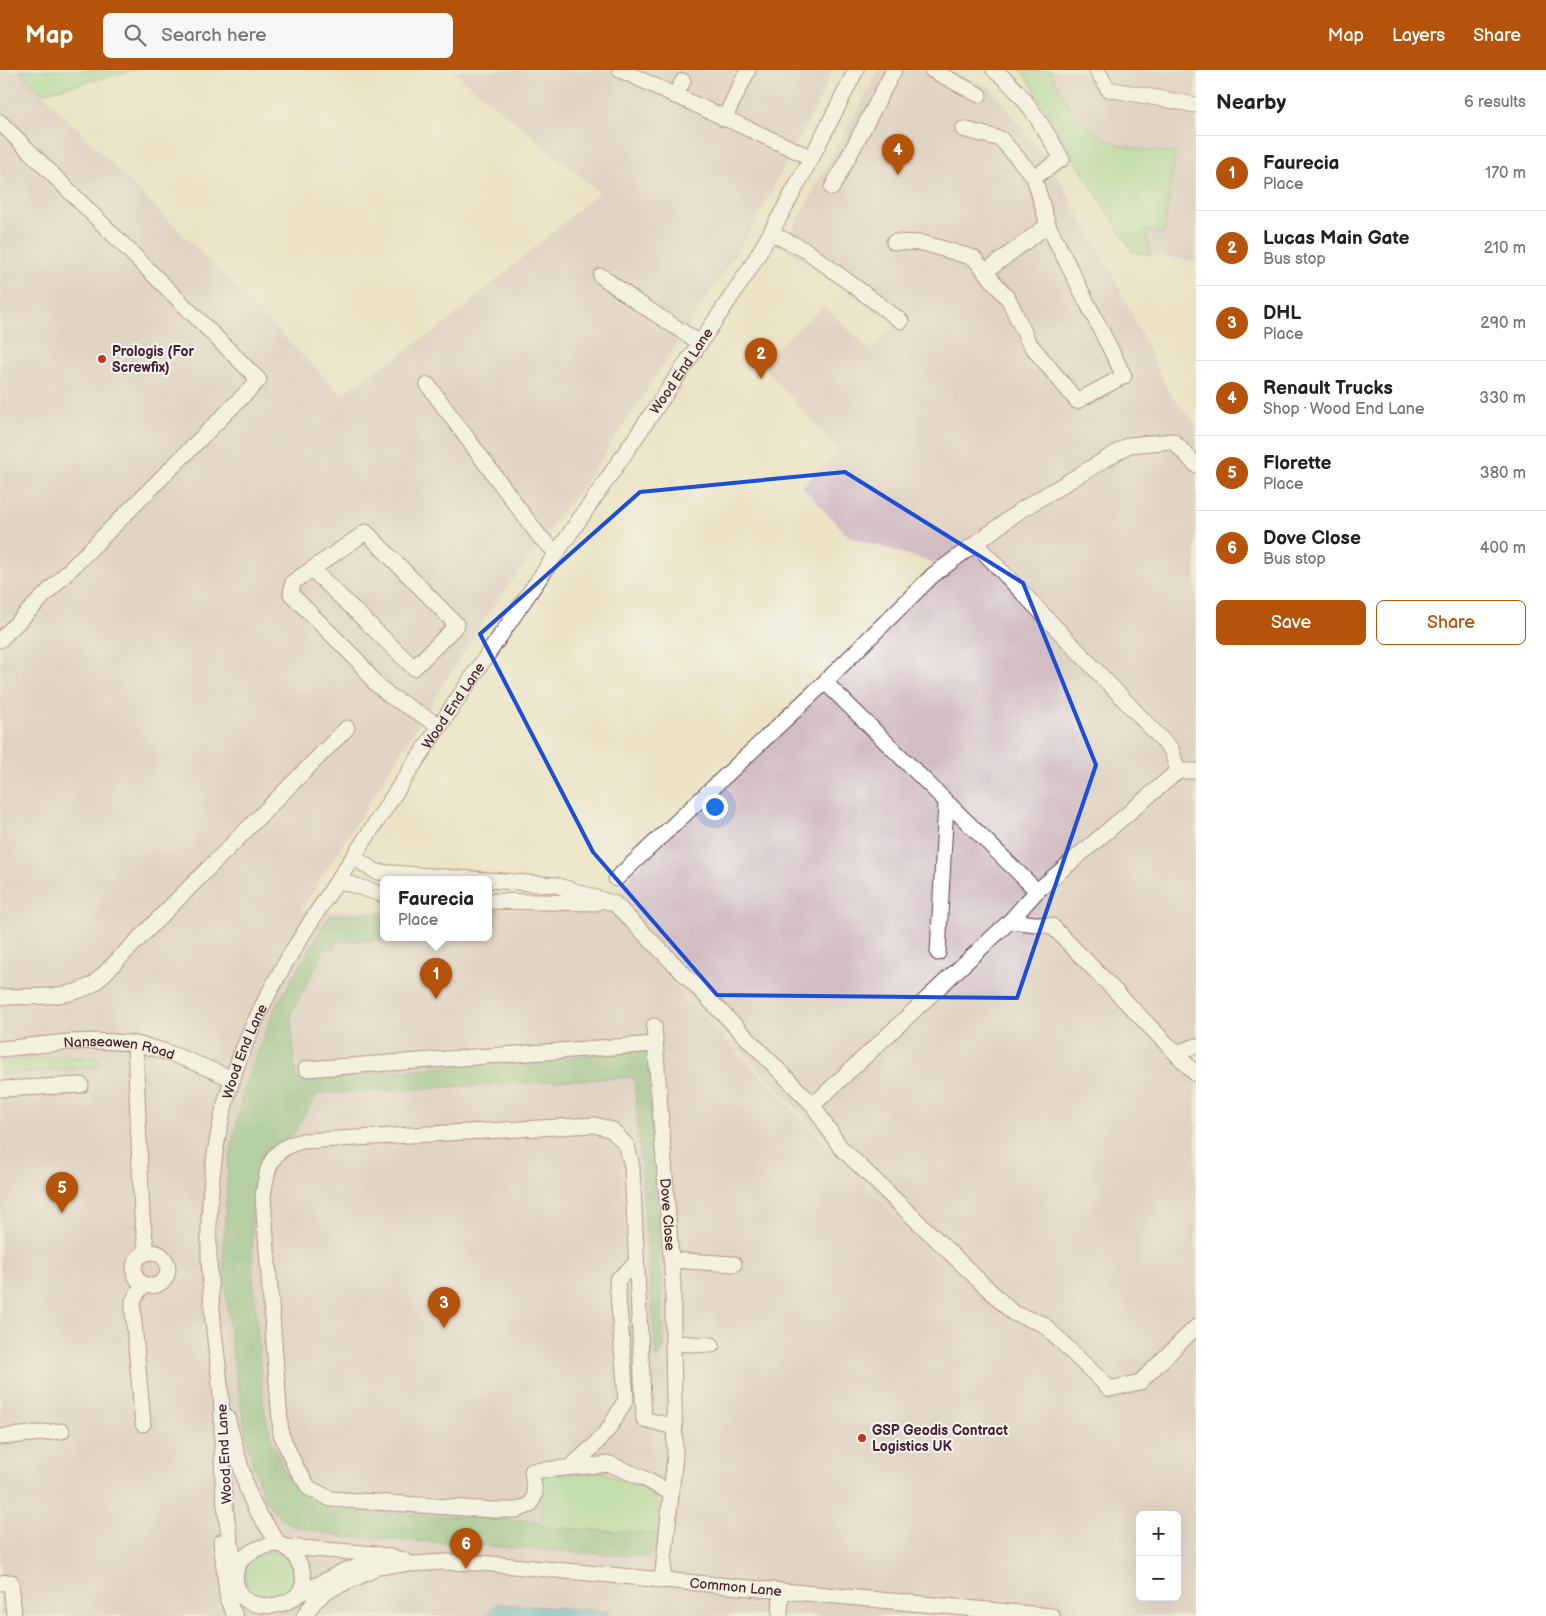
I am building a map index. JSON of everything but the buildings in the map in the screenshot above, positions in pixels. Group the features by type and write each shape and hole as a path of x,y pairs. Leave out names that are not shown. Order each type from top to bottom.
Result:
{"street":[{"path":"620,70 640,74 676,96 812,158"},
{"path":"724,119 748,70"},
{"name":"Wood End Lane","path":"236,1570 223,1485 221,1396 212,1307 209,1238 214,1172 222,1120 233,1079 248,1036 277,978 345,882 354,858 440,726 748,270 812,158 856,70"},
{"path":"832,188 890,74 894,70"},
{"path":"932,70 979,95"},
{"path":"994,70 1022,95 1062,159 1034,177"},
{"path":"1097,70 1108,89 1196,104"},
{"path":"676,96 682,81"},
{"path":"0,122 259,380 0,640"},
{"path":"894,242 923,243 974,258 1009,300 1029,342 1077,401 1124,376 1048,225 1034,177 1001,138 963,129"},
{"path":"985,272 1048,225"},
{"path":"771,232 807,251 902,321"},
{"path":"601,276 700,343"},
{"path":"428,385 539,536 557,553"},
{"path":"616,879 825,682 933,576 1021,510 1129,445 1173,442 1196,465"},
{"path":"312,569 414,668 457,625 366,532 293,582 290,594 358,661 375,683 390,696 440,726"},
{"path":"976,544 1171,749 1178,770"},
{"path":"825,682 1037,892"},
{"path":"0,997 72,994 95,983 347,728"},
{"path":"813,1105 1010,921 1037,892 1178,770 1196,771"},
{"path":"938,953 946,803"},
{"path":"354,858 377,872 424,876"},
{"path":"492,880 556,884 614,904 813,1105 840,1147 1012,1314 1043,1324 1110,1389 1140,1382 1196,1327"},
{"path":"345,882 380,894"},
{"path":"492,901 614,904"},
{"path":"1010,921 1052,926 1196,1074"},
{"name":"Dove Close","path":"654,1026 671,1260 675,1456 662,1581"},
{"name":"Nanseawen Road","path":"0,1049 92,1041 134,1044 172,1054 233,1079"},
{"path":"134,1044 142,1216 147,1253"},
{"path":"306,1070 655,1044"},
{"path":"1176,1053 1196,1046"},
{"path":"0,1089 81,1085"},
{"path":"671,1493 643,1478 610,1464 570,1466 532,1471 535,1495 530,1505 517,1510 331,1499 309,1488 295,1466 281,1434 263,1197 269,1163 278,1152 289,1144 302,1141 596,1125 612,1130 627,1146 632,1167 644,1419 674,1427"},
{"path":"153,1252 163,1257 166,1261 168,1272 163,1282 159,1285 148,1286 143,1284 136,1275 135,1264 138,1259 147,1253 153,1252"},
{"path":"671,1260 734,1264"},
{"path":"570,1466 593,1447 610,1427 626,1399 618,1280 636,1263"},
{"path":"143,1284 133,1301 143,1424"},
{"path":"673,1343 712,1345"},
{"name":"Wood End Lane","path":"221,1396 247,1489 255,1508 283,1545"},
{"path":"0,1437 62,1431"},
{"path":"223,1485 219,1516 228,1600 235,1616"},
{"path":"294,1616 299,1596 303,1575 294,1555 283,1545 268,1545 248,1552 236,1570 235,1578 238,1591 252,1612 274,1613 289,1607 299,1596"},
{"name":"Common Lane","path":"283,1545 376,1554 418,1563"},
{"name":"Common Lane","path":"299,1596 343,1571 358,1567 418,1563 480,1563 996,1613 1052,1616"},
{"path":"304,1616 315,1601 327,1591 384,1566"},
{"path":"0,1583 11,1582 14,1616"},
{"path":"780,1616 781,1592"}],"highlighted area":[{"path":"845,472 1023,583 1096,765 1017,998 717,995 593,852 480,634 640,492"}],"shaded area":[{"path":"0,70 19,70 341,394 444,325 599,192 452,70 833,70 818,103 752,228 601,460 484,620 301,910 380,910 380,941 492,941 492,909 599,908 935,563 849,537 802,486 840,452 760,363 824,306 871,351 895,325 783,247 879,70 950,70 990,87 1056,174 1109,267 1170,394 1196,424 1196,1616 0,1616","holes":["630,939 741,1050 1020,1346"]},
{"path":"1020,70 1196,70 1196,262 1132,252 1070,152 1026,76"}],"green space":[{"path":"19,70 136,70 42,93"},
{"path":"1020,70 1049,70 1068,104 1084,124 1105,138 1131,148 1175,153 1164,234 1145,231 1151,255 1132,252 1070,152 1026,76"},
{"path":"492,909 499,909 492,929"},
{"path":"380,913 380,940 335,942 335,950 325,948 291,1015 296,1079 648,1050 664,1347 656,1359 634,1077 317,1094 294,1133 270,1148 259,1167 252,1209 253,1276 264,1411 272,1443 287,1475 331,1510 538,1521 543,1527 659,1534 657,1549 647,1557 340,1536 292,1526 275,1513 263,1496 249,1452 231,1345 223,1256 228,1165 245,1083 276,1006 330,915"},
{"path":"66,1056 98,1058 98,1067 0,1074 0,1061"},
{"path":"600,1472 651,1492 658,1510 659,1534 543,1527 540,1475"},
{"path":"269,1552 278,1554 286,1559 291,1567 293,1576 291,1585 286,1593 278,1598 269,1600 260,1598 252,1593 247,1585 245,1576 247,1567 252,1559 260,1554"}],"water":[{"path":"497,1604 608,1611 607,1616 484,1616"}],"place":[{"name":"Renault Trucks","path":"898,175"},
{"name":"Prologis (For Screwfix)","path":"102,359"},
{"name":"Lucas Main Gate","path":"761,379"},
{"name":"Faurecia","path":"436,999"},
{"name":"Florette","path":"62,1213"},
{"name":"DHL","path":"444,1328"},
{"name":"GSP Geodis Contract Logistics UK","path":"862,1438"},
{"name":"Dove Close","path":"466,1569"}]}
